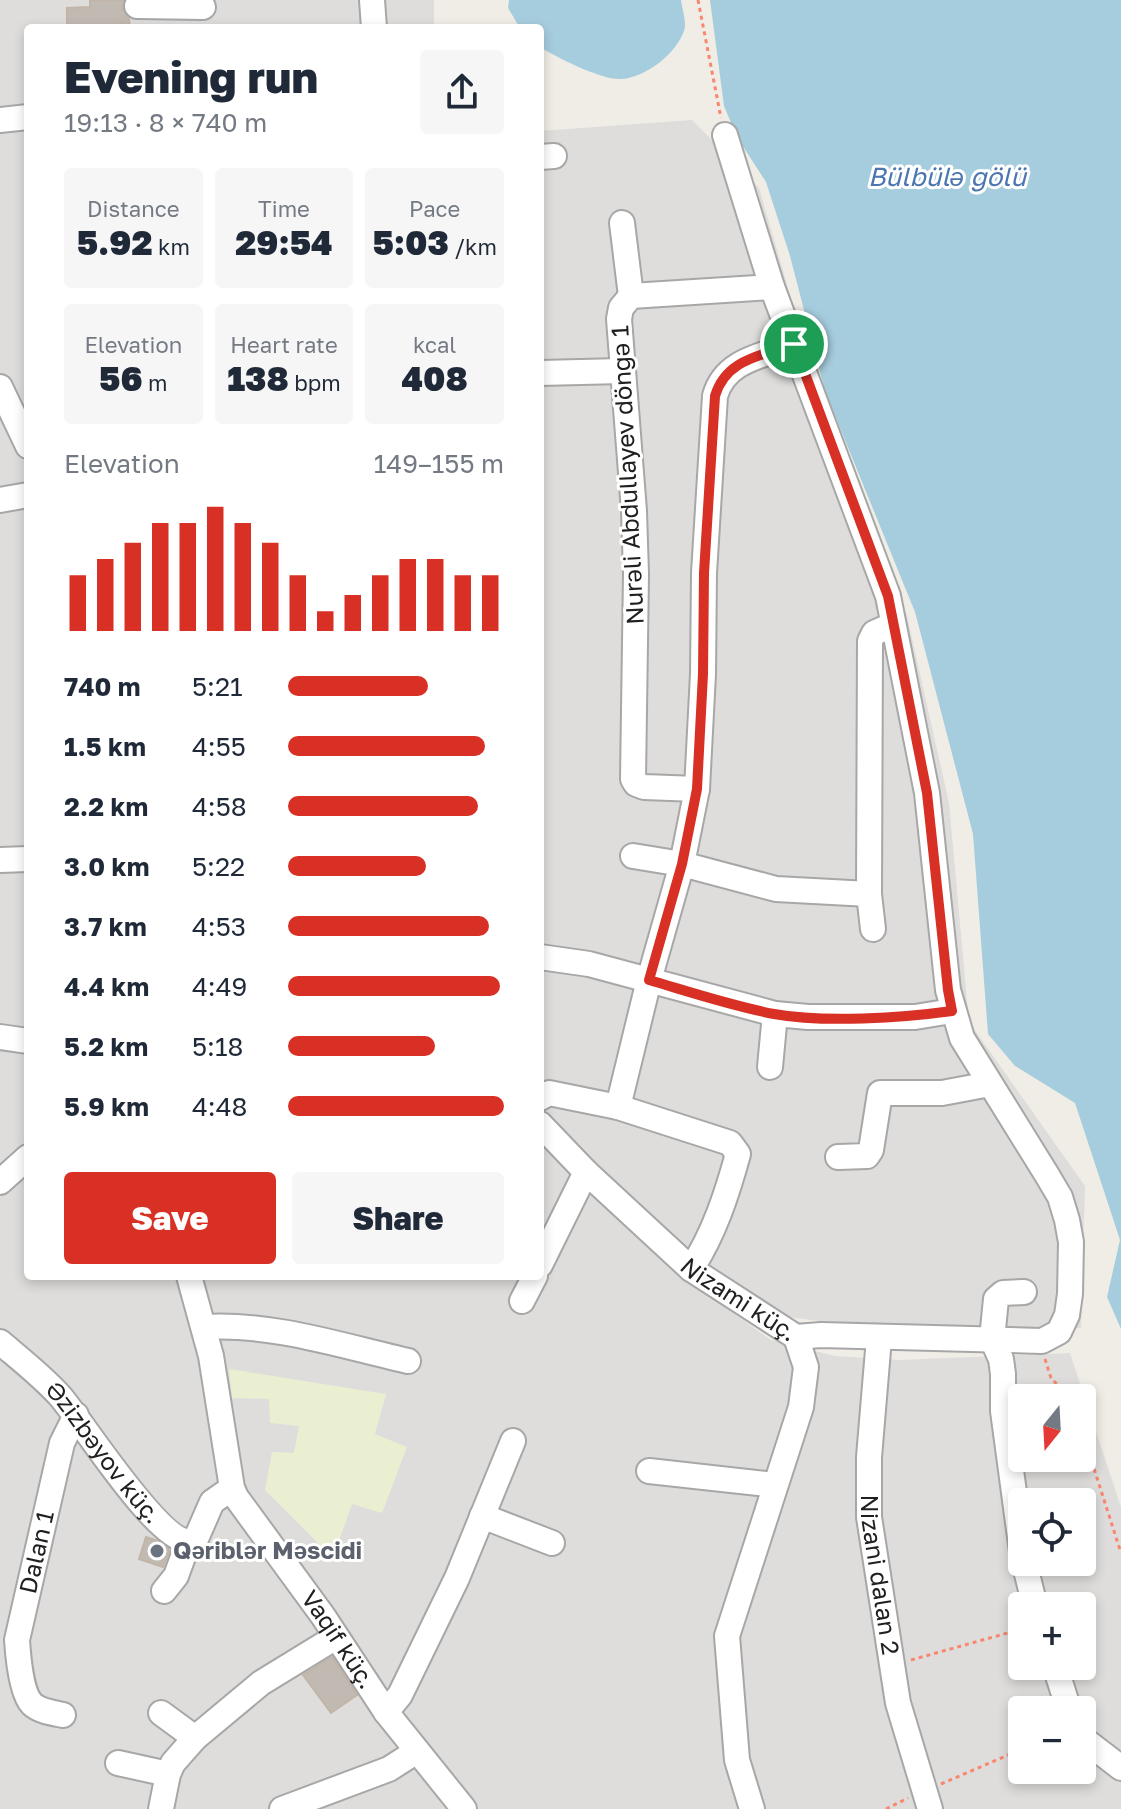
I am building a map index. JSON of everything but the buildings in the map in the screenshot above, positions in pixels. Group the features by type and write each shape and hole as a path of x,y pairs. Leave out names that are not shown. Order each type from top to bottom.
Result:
{"street":[{"path":"372,0 374,24"},
{"path":"137,6 203,12"},
{"path":"0,120 24,117"},
{"path":"725,135 772,287 888,596 927,793 952,1011 962,1038 1054,1186 1067,1220 1071,1242 1067,1315 1059,1332 1042,1341"},
{"path":"622,223 631,296"},
{"name":"Nurəli Abdullayev döngə 1","path":"697,789 644,787 633,779 635,527 619,319 621,308 631,296 772,287"},
{"path":"618,1107 682,864 697,789 704,573 715,396 719,382 732,367 794,344"},
{"path":"544,373 622,371"},
{"path":"24,389 1,390 24,438"},
{"path":"0,500 24,496"},
{"path":"873,929 869,894 870,641 874,633 892,625"},
{"path":"633,856 682,864 776,889 869,894"},
{"path":"0,860 24,859"},
{"path":"544,958 589,964 775,1014 915,1017 952,1011"},
{"path":"770,1067 775,1014"},
{"path":"0,1037 24,1040"},
{"path":"838,1157 867,1156 871,1150 880,1093 942,1093 990,1084"},
{"path":"544,1096 549,1093 618,1107 730,1143 736,1148 738,1154 718,1215 705,1247 691,1269"},
{"name":"Nizami küç.","path":"544,1128 586,1172 691,1269 796,1337 821,1335 1042,1341"},
{"path":"0,1182 24,1161"},
{"path":"544,1257 586,1172"},
{"name":"Vaqif küç.","path":"190,1280 205,1327 219,1395 232,1488 242,1508 336,1637 386,1712 464,1809"},
{"path":"522,1301 533,1280"},
{"path":"1013,1488 1003,1411 1001,1359 992,1339 996,1299 1003,1293 1024,1292"},
{"path":"205,1327 237,1325 268,1330 408,1361"},
{"path":"752,1809 737,1760 727,1636 805,1391 806,1367 796,1337"},
{"name":"Nizani dalan 2","path":"879,1338 868,1490 898,1703 927,1800"},
{"name":"Əzizbəyov küç.","path":"0,1342 57,1393 129,1490 168,1532 188,1543"},
{"name":"Dalan 1","path":"63,1715 31,1703 9,1639 62,1443 76,1415"},
{"path":"386,1712 400,1695 426,1644 469,1551 513,1441"},
{"path":"649,1471 775,1485"},
{"path":"164,1591 176,1576 188,1543 199,1536 212,1502 232,1488"},
{"path":"482,1516 552,1543"},
{"path":"161,1809 173,1763 195,1738 261,1683 336,1637"},
{"path":"161,1713 195,1738"},
{"path":"1096,1749 1121,1768"},
{"path":"295,1806 389,1769 417,1751"},
{"path":"118,1763 168,1774"}],"path":[{"path":"698,0 725,135"},
{"path":"1042,1341 1051,1378 1057,1384"},
{"path":"1095,1472 1121,1553"},
{"path":"892,1665 1008,1633"},
{"path":"886,1809 927,1800 1008,1757"}],"shaded area":[{"path":"0,0 434,0 434,24 24,24 24,1027 0,1024"},
{"path":"692,120 759,188 819,394 907,616 949,803 969,1022 1085,1186 1081,1328 891,1330 788,1317 707,1270 544,1113 544,131"},
{"path":"0,1048 24,1051 24,1280 544,1280 544,1143 694,1286 771,1340 835,1356 899,1360 1070,1353 1080,1384 1008,1384 1008,1472 1096,1472 1096,1432 1121,1507 1121,1809 0,1809"}],"green space":[{"path":"229,1369 386,1394 375,1434 407,1447 382,1513 352,1504 335,1552 321,1546 265,1490 272,1452 294,1453 299,1426 270,1423 269,1399 232,1398"}],"water":[{"path":"509,0 681,0 685,27 680,40 659,63 641,74 614,79 580,68 544,49 544,24 518,24 508,8"},
{"name":"Bülbülə gölü","path":"710,0 1121,0 1121,1329 1107,1297 1120,1240 1075,1103 1015,1066 988,1034 973,834 915,612 825,391 790,256 766,182 737,137 724,106"}],"place":[{"name":"Qəriblər Məscidi","path":"157,1551"}],"route":[{"path":"794,344 888,596 927,793 952,1011 915,1017 775,1014 649,980 682,864 697,789 704,573 715,396 719,382 732,367 794,344"}]}
